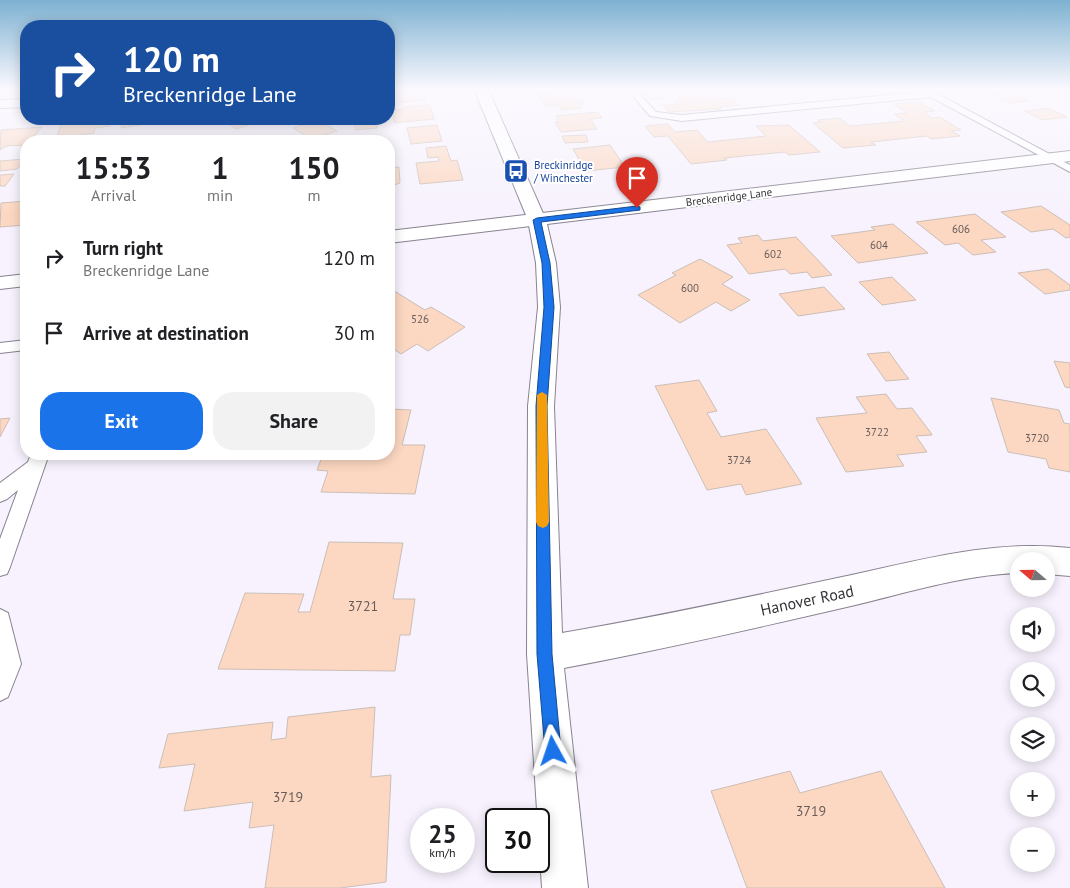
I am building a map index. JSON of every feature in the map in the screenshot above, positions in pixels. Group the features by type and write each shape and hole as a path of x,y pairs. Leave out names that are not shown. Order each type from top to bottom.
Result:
{"street":[{"path":"499,130 537,220 546,263 549,307 541,406 544,654 565,888"},
{"name":"Breckenridge Lane","path":"395,237 1061,157"},
{"path":"0,283 20,281"},
{"name":"Hanover Road","path":"544,654 611,643 949,569 1012,558 1070,562"}],"lane":[{"path":"1007,130 1061,157 1070,169"},
{"path":"0,348 20,346"},
{"path":"0,494 37,460"},
{"path":"0,567 37,460"},
{"path":"0,620 9,664 0,689"}],"building":[{"path":"1,130 39,130 35,135 20,135 20,145 6,146 0,150"},
{"path":"59,130 95,130 94,133 81,135 57,135"},
{"path":"297,130 337,131 324,135 305,135"},
{"path":"408,130 439,130 442,141 411,144"},
{"path":"649,130 675,132 697,130 708,142 766,136 760,130 795,130 820,152 789,155 785,152 724,158 727,160 691,164 668,136 654,137"},
{"path":"822,130 957,130 951,131 960,136 931,139 927,136 871,142 876,145 843,148"},
{"path":"586,135 588,142 565,143 562,136"},
{"path":"610,145 625,167 586,171 573,149"},
{"path":"446,146 451,161 457,160 463,180 420,184 416,163 439,161 438,157 428,158 426,148"},
{"path":"20,159 20,165 17,169 0,171 0,161"},
{"path":"395,167 399,167 400,183 395,185"},
{"path":"14,174 5,186 0,186 0,175"},
{"path":"20,201 20,225 0,227 1,203"},
{"path":"1041,206 1070,225 1070,237 1066,238 1053,229 1031,232 1001,212"},
{"path":"975,214 1006,237 981,240 996,252 973,255 958,243 945,245 916,222"},
{"path":"893,224 928,253 858,263 831,236 875,230 871,227"},
{"path":"758,235 763,241 796,237 832,275 812,278 807,272 790,274 785,269 749,274 727,245 742,243 738,238"},
{"path":"700,259 733,277 722,284 750,300 731,311 716,302 680,323 638,295 676,275 672,273"},
{"path":"1048,269 1070,285 1070,290 1045,294 1018,273"},
{"path":"892,277 916,300 882,305 859,282"},
{"path":"824,287 845,309 798,316 779,294"},
{"path":"395,291 425,310 431,307 465,327 428,351 417,344 401,354 395,350"},
{"path":"889,352 909,379 886,381 867,354"},
{"path":"1054,361 1070,363 1070,388 1065,387"},
{"path":"699,380 717,411 707,413 721,437 766,429 802,484 746,495 741,484 707,490 655,386"},
{"path":"886,394 897,409 912,408 931,433 932,435 916,436 927,452 897,455 904,466 846,472 816,418 867,413 856,397"},
{"path":"991,398 1059,410 1064,423 1070,424 1070,472 1049,468 1046,459 1008,452"},
{"path":"395,409 411,410 402,445 425,445 415,494 321,492 328,471 317,470 321,460 395,460"},
{"path":"10,418 0,437 0,419"},
{"path":"329,542 403,543 393,599 415,599 410,635 400,635 395,671 218,669 245,593 304,594 298,612 310,612"},
{"path":"375,707 371,777 391,775 386,882 340,888 265,888 274,825 249,828 253,802 184,811 195,764 159,768 168,734 273,722 271,740 286,738 288,717"},
{"path":"790,771 800,793 881,771 945,888 747,888 711,791"}],"slow traffic":[{"path":"542,395 543,522"}],"place":[{"name":"Breckinridge / Winchester","path":"516,171"}],"route":[{"path":"553,751 544,654 541,406 549,307 546,263 537,220 637,208"}]}
